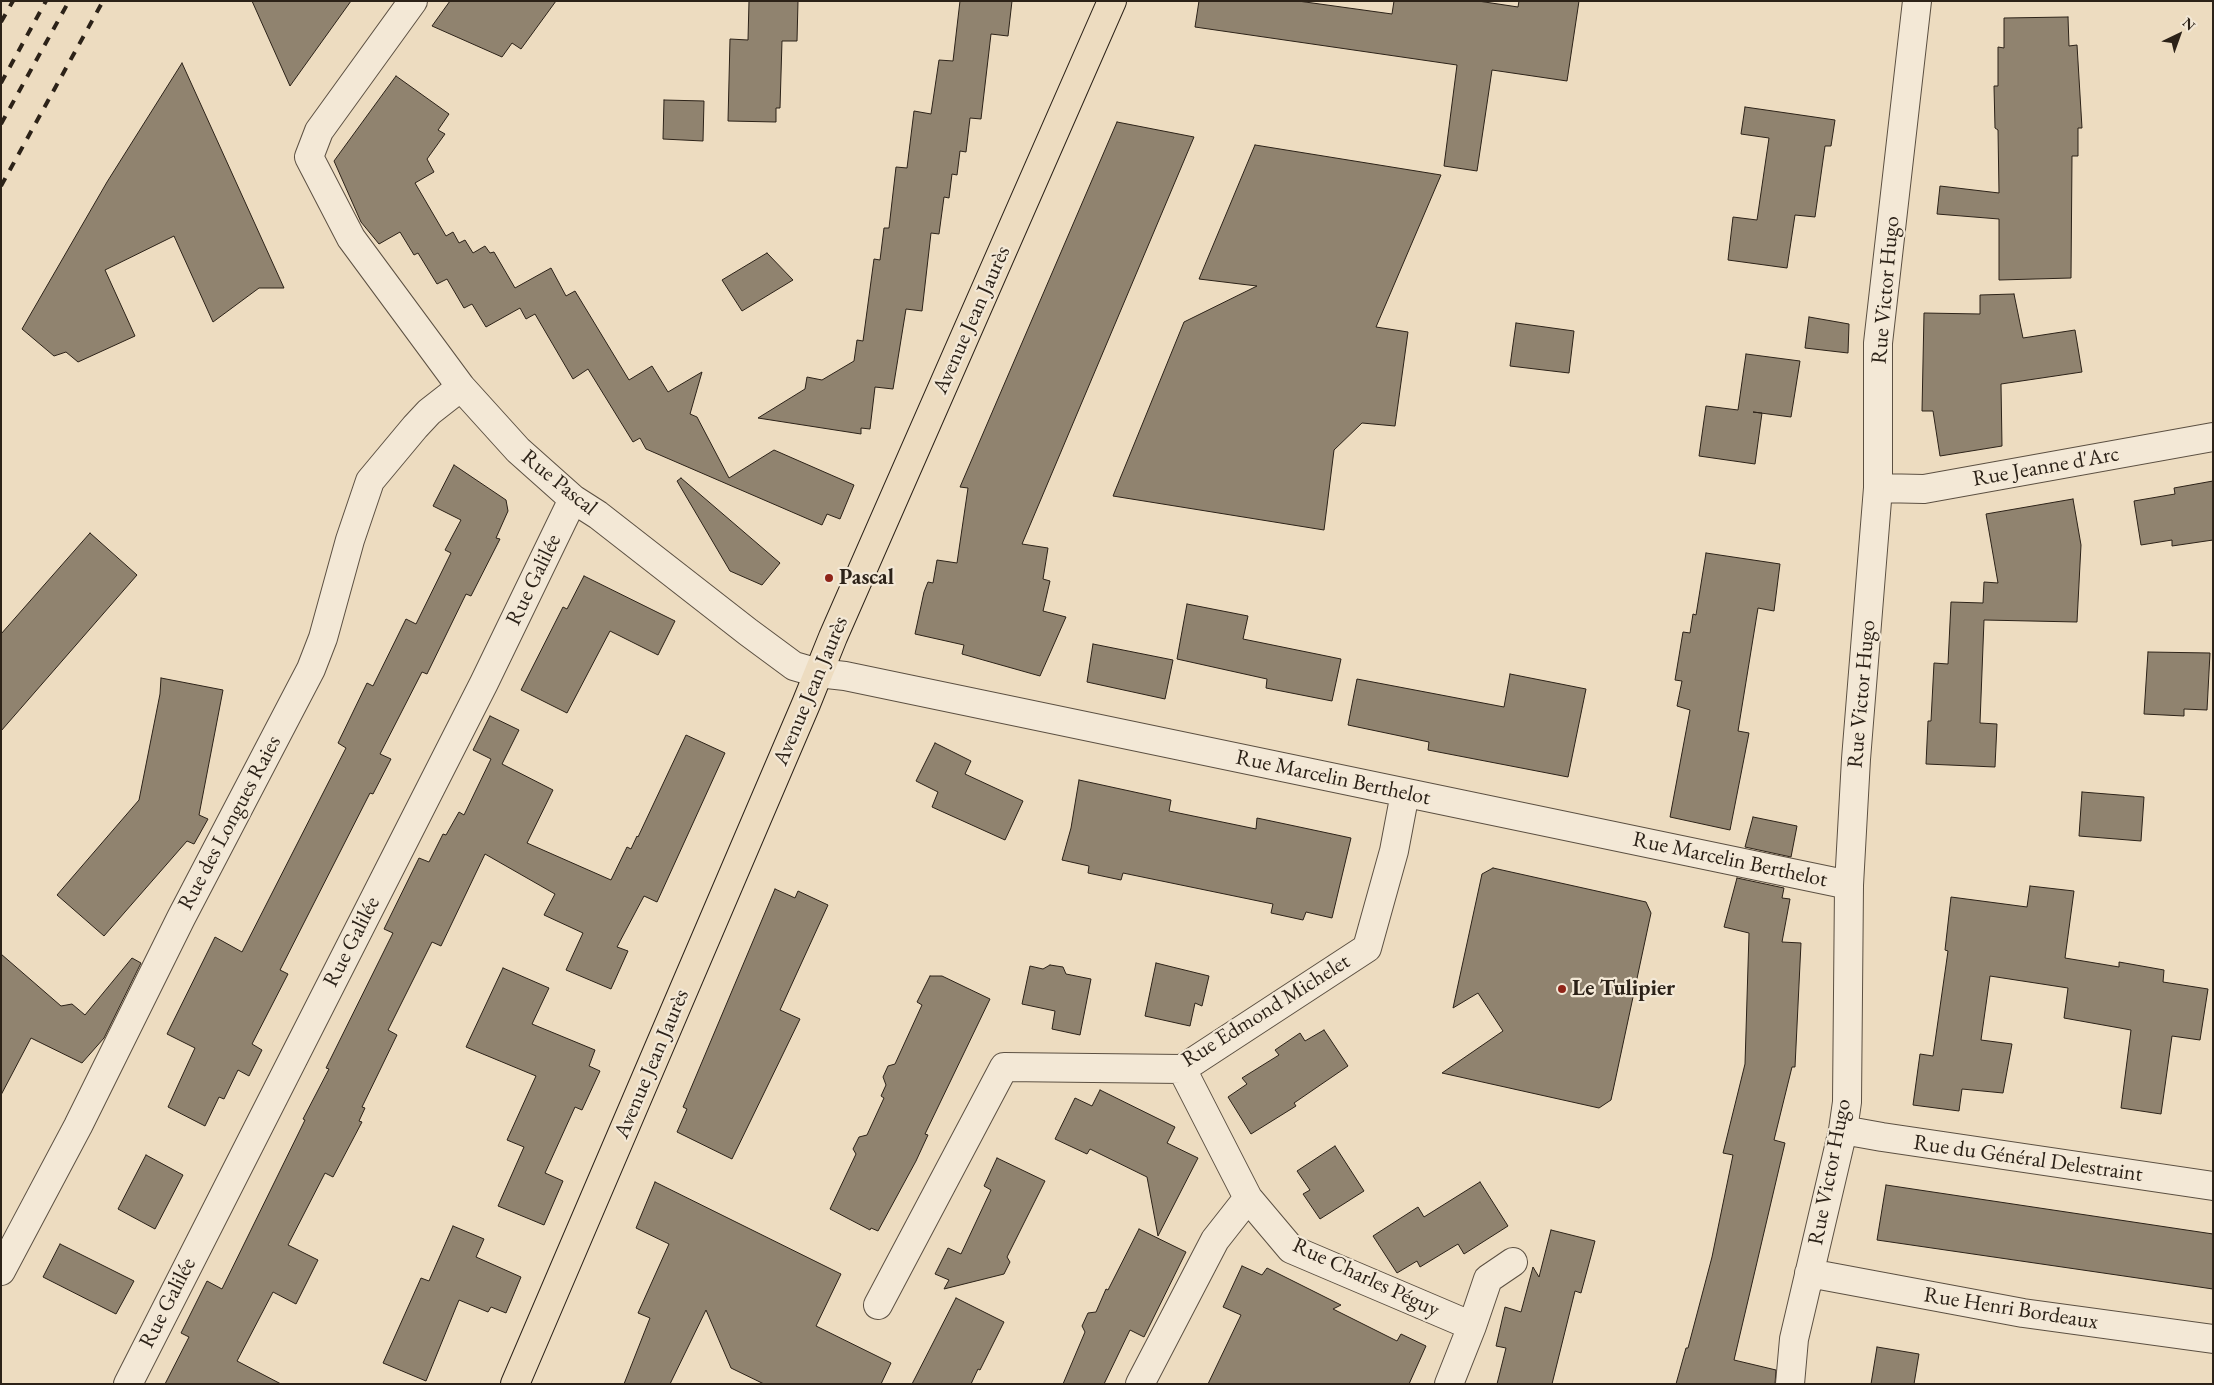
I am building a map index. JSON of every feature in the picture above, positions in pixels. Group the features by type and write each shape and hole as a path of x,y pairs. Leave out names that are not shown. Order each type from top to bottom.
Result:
{"main road":[{"name":"Avenue Jean Jaurès","path":"515,1384 818,672 1112,1"}],"street":[{"name":"Rue Pascal","path":"413,1 319,130 309,157 351,238 461,387 518,450 573,499 598,515 794,666 818,672"},
{"name":"Rue Victor Hugo","path":"1790,1384 1794,1339 1843,1130 1847,1102 1849,885 1856,759 1878,488 1878,344 1917,1"},
{"name":"Rue des Longues Raies","path":"1,1271 78,1126 168,943 310,669 325,630 350,540 370,481 415,427 461,387"},
{"name":"Rue Jeanne d'Arc","path":"1878,488 1924,489 2213,437"},
{"name":"Rue Galilée","path":"128,1384 480,691 573,499"},
{"name":"Rue Marcelin Berthelot","path":"818,672 845,676 1849,885"},
{"name":"Rue Edmond Michelet","path":"878,1305 1004,1066 1182,1068 1367,948 1394,851 1405,793"},
{"name":"Rue Charles Péguy","path":"1182,1068 1248,1198 1291,1249 1472,1326"},
{"name":"Rue du Général Delestraint","path":"1843,1130 2213,1186"},
{"path":"1140,1384 1214,1240 1248,1198"},
{"path":"1449,1384 1488,1279 1513,1262"},
{"name":"Rue Henri Bordeaux","path":"1809,1273 2023,1313 2213,1339"}],"building":[{"path":"252,1 351,1 290,86"},
{"path":"450,1 556,1 521,49 512,43 502,57 432,26"},
{"path":"749,1 798,1 797,41 782,41 780,108 776,108 776,122 728,121 730,39 748,40"},
{"path":"960,1 1012,1 1008,36 991,34 981,119 970,118 966,152 960,151 957,175 952,174 949,198 944,197 939,234 931,233 922,311 906,309 893,389 875,387 870,429 861,428 861,434 758,418 805,389 807,377 822,380 854,361 857,340 863,341 874,259 880,260 884,228 889,228 896,167 907,168 914,111 931,114 939,60 953,61"},
{"path":"1199,1 1298,1 1392,14 1394,1 1478,1 1518,7 1519,1 1579,1 1567,81 1492,70 1477,171 1444,166 1457,65 1195,27"},
{"path":"2068,17 2069,46 2077,45 2082,128 2078,128 2078,156 2072,156 2071,278 1999,280 1999,219 1937,214 1940,186 1999,193 1998,130 1995,128 1994,86 1998,86 1998,47 2004,48 2004,18"},
{"path":"182,63 284,288 259,288 213,322 174,236 105,270 135,336 78,362 66,352 54,356 22,329 107,182"},
{"path":"396,76 449,114 438,130 445,134 427,159 434,172 415,183 446,236 453,232 459,243 465,240 473,253 485,246 490,253 494,252 515,288 551,268 566,296 575,291 629,380 652,366 668,392 702,372 690,414 697,417 729,478 774,450 854,485 840,519 827,514 822,525 646,449 640,438 633,442 588,369 573,379 535,314 526,319 520,308 486,327 472,304 464,308 447,279 437,284 418,253 414,255 400,232 379,244 361,222 334,161"},
{"path":"664,100 704,101 703,141 663,139"},
{"path":"1745,107 1835,120 1831,146 1825,146 1815,217 1795,215 1787,268 1728,260 1733,217 1757,220 1769,138 1741,134"},
{"path":"1117,122 1194,137 1022,544 1048,548 1043,579 1050,581 1043,611 1066,617 1040,676 962,654 964,645 915,634 924,592 928,582 933,583 937,560 957,563 968,488 960,487"},
{"path":"1255,145 1441,175 1376,327 1408,332 1395,426 1362,423 1334,450 1324,530 1113,496 1184,322 1257,286 1199,279"},
{"path":"767,253 793,280 742,311 722,280"},
{"path":"2014,294 2023,338 2075,330 2082,372 2001,384 2002,446 1940,456 1933,411 1922,411 1924,313 1980,314 1980,295"},
{"path":"1809,317 1849,324 1848,353 1805,348"},
{"path":"1516,323 1574,331 1569,373 1510,366"},
{"path":"1746,354 1800,361 1791,417 1762,413 1755,464 1699,456 1706,406 1738,410"},
{"path":"454,465 506,500 508,511 496,538 500,539 471,596 466,594 427,674 422,672 380,754 391,759 373,794 370,793 280,970 288,974 252,1044 262,1050 249,1076 238,1070 224,1099 219,1097 205,1126 168,1107 195,1048 167,1034 215,937 242,952 346,748 338,743 367,683 373,686 406,619 416,624 451,553 445,550 461,520 433,506"},
{"path":"681,478 780,563 762,585 730,571 677,481"},
{"path":"2213,481 2213,540 2172,546 2172,540 2141,545 2134,501 2175,494 2174,488"},
{"path":"2073,499 2081,545 2077,622 1984,620 1980,723 1997,724 1995,767 1926,764 1928,721 1931,721 1934,663 1948,664 1951,602 1983,603 1984,582 1998,583 1986,514"},
{"path":"90,533 137,575 1,731 1,634"},
{"path":"1706,553 1780,564 1774,611 1758,608 1738,731 1749,733 1730,830 1670,817 1690,710 1677,706 1682,681 1675,680 1683,632 1690,633 1693,614 1696,615"},
{"path":"584,576 675,621 658,655 610,631 567,713 521,690 563,607 567,609"},
{"path":"1187,604 1248,616 1243,639 1341,659 1332,701 1266,688 1267,679 1177,659"},
{"path":"1093,644 1173,660 1165,699 1087,682"},
{"path":"2148,652 2210,653 2207,710 2184,709 2184,716 2144,714"},
{"path":"1510,674 1586,689 1568,777 1428,750 1429,742 1348,725 1357,679 1504,707"},
{"path":"161,678 223,690 199,815 208,819 194,844 187,841 104,936 57,895 139,800 160,694"},
{"path":"490,716 519,730 502,764 553,790 527,843 611,880 627,847 631,849 638,837 686,735 725,753 657,902 644,896 617,947 628,951 611,989 566,970 583,933 544,915 555,894 485,854 441,946 432,942 388,1030 397,1035 362,1107 365,1108 359,1121 362,1122 333,1177 325,1173 288,1245 318,1260 296,1304 273,1292 237,1361 281,1384 165,1384 189,1337 181,1333 207,1281 222,1289 305,1120 303,1119 329,1069 326,1068 393,933 384,929 419,858 429,862 443,834 446,835 459,812 464,815 491,759 473,750"},
{"path":"935,743 971,761 965,774 1023,801 1005,840 932,807 938,792 916,781"},
{"path":"1079,780 1171,800 1169,811 1256,829 1257,818 1351,838 1332,918 1306,912 1303,920 1271,913 1273,904 1123,873 1121,880 1088,873 1089,866 1062,860 1071,828"},
{"path":"2082,792 2144,797 2141,841 2079,836"},
{"path":"1753,817 1797,826 1791,857 1745,847"},
{"name":"Le Tulipier","path":"1493,868 1646,902 1651,913 1611,1100 1599,1108 1442,1073 1503,1031 1478,993 1453,1008 1482,874"},
{"path":"1737,878 1784,888 1782,898 1790,899 1782,942 1801,943 1795,1067 1792,1067 1774,1140 1785,1143 1734,1360 1776,1370 1775,1384 1676,1384 1686,1348 1688,1348 1712,1257 1733,1155 1723,1153 1745,1064 1749,933 1724,927"},
{"path":"2030,886 2074,891 2065,958 2119,967 2119,962 2164,970 2163,982 2208,989 2200,1040 2172,1036 2161,1114 2121,1108 2131,1030 2064,1018 2068,988 1990,976 1981,1040 2012,1044 2003,1093 1962,1089 1959,1111 1913,1105 1920,1054 1933,1056 1948,951 1945,950 1951,897 2027,907"},
{"path":"775,889 795,898 798,891 828,905 780,1010 800,1019 732,1159 677,1132 687,1109 683,1107"},
{"path":"1,954 61,1006 72,1004 85,1015 132,958 141,963 104,1038 82,1063 31,1038 1,1095"},
{"path":"1156,963 1209,976 1202,1006 1195,1003 1190,1026 1145,1016"},
{"path":"1050,965 1063,967 1066,974 1091,979 1080,1035 1052,1029 1055,1011 1022,1004 1030,966 1043,969"},
{"path":"503,968 549,988 532,1024 595,1050 589,1066 600,1071 582,1110 575,1107 545,1173 563,1181 544,1225 498,1206 524,1147 507,1140 536,1076 466,1047"},
{"path":"930,976 942,976 990,999 925,1134 928,1135 916,1161 878,1231 871,1228 870,1230 830,1209 856,1154 853,1149 859,1137 867,1135 884,1098 881,1096 886,1085 883,1077 888,1066 895,1064 922,1005 917,1002"},
{"path":"1324,1030 1348,1066 1294,1103 1296,1106 1251,1134 1228,1097 1247,1084 1242,1078 1279,1055 1275,1050 1300,1033 1305,1041"},
{"path":"1100,1090 1175,1127 1167,1143 1198,1158 1158,1236 1147,1177 1090,1149 1087,1154 1055,1139 1075,1098 1092,1106"},
{"path":"1335,1146 1364,1191 1320,1219 1303,1194 1310,1190 1297,1171"},
{"path":"146,1155 183,1175 155,1229 118,1209"},
{"path":"997,1158 1045,1181 1007,1257 1010,1262 1004,1274 944,1289 949,1280 935,1274 948,1248 961,1254 991,1190 984,1186"},
{"path":"655,1182 841,1274 816,1326 891,1363 881,1384 764,1384 731,1368 706,1310 670,1384 624,1384 650,1318 638,1313 669,1244 636,1228"},
{"path":"1480,1182 1508,1226 1464,1254 1458,1244 1420,1267 1417,1261 1397,1273 1373,1236 1418,1207 1424,1217"},
{"path":"1886,1185 2213,1234 2213,1289 1877,1240"},
{"path":"453,1226 484,1239 476,1257 521,1277 506,1313 491,1307 488,1312 459,1300 426,1381 383,1363 421,1278 429,1281"},
{"path":"1139,1229 1186,1252 1144,1337 1130,1330 1104,1384 1063,1384 1085,1332 1082,1326 1088,1313 1096,1312 1106,1289 1108,1290"},
{"path":"1551,1230 1595,1241 1581,1293 1575,1291 1552,1384 1497,1384 1506,1348 1496,1346 1505,1307 1521,1312 1533,1267 1539,1277"},
{"path":"60,1244 134,1281 116,1314 43,1277"},
{"path":"1242,1266 1262,1275 1267,1268 1341,1305 1333,1309 1397,1341 1401,1334 1426,1346 1409,1384 1208,1384 1241,1315 1223,1307"},
{"path":"956,1298 1004,1322 980,1370 978,1369 971,1384 912,1384"},
{"path":"1877,1347 1919,1354 1914,1384 1871,1384"}],"railway":[{"path":"1,22 13,1"},
{"path":"1,83 46,1"},
{"path":"1,124 69,1"},
{"path":"1,186 103,1"}],"place":[{"name":"Pascal","path":"829,578"},
{"name":"Le Tulipier","path":"1562,989"}]}
